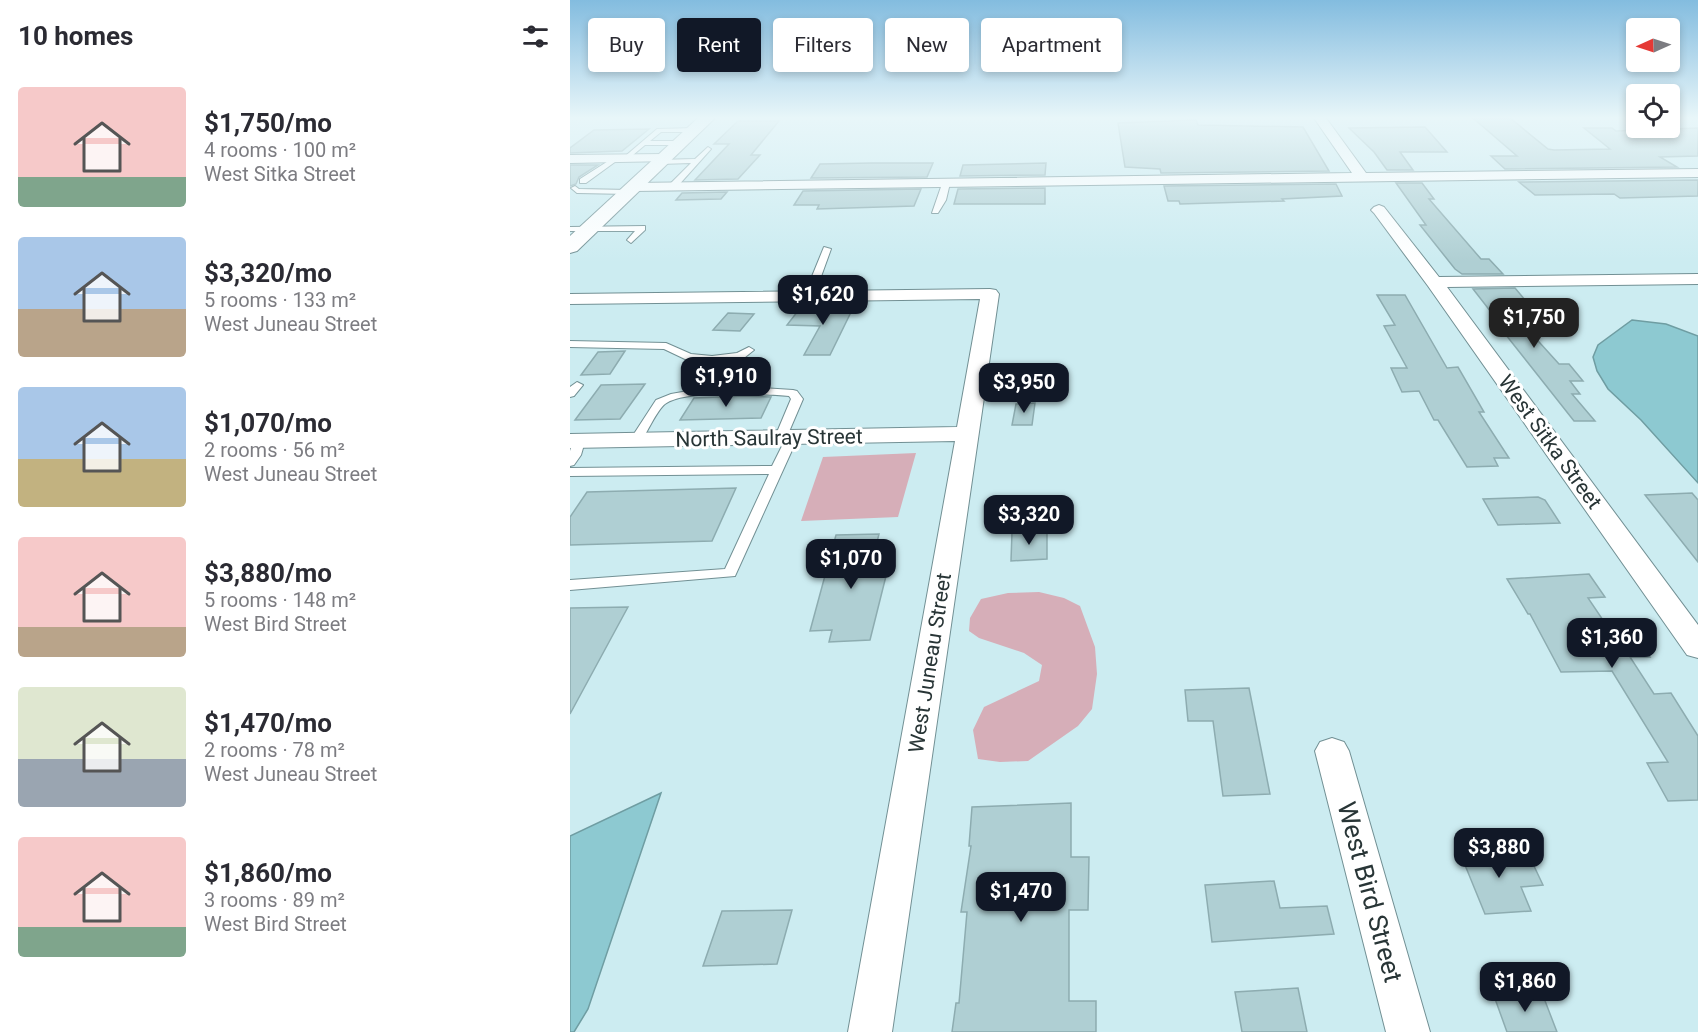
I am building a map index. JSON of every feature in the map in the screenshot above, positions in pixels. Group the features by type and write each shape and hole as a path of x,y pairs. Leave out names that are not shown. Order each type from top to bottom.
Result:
{"main road":[{"path":"570,247 653,166"}],"street":[{"path":"1354,166 1362,178"},
{"path":"631,189 673,186 1698,173"},
{"name":"West Sitka Street","path":"1379,210 1434,282 1698,647"},
{"path":"1434,282 1698,279"},
{"name":"West Juneau Street","path":"809,296 990,294 870,1032"},
{"path":"570,299 809,296"},
{"name":"North Saulray Street","path":"573,448 636,440 967,434"},
{"name":"West Bird Street","path":"1332,751 1408,1032"}],"lane":[{"path":"583,181 603,166"},
{"path":"673,186 692,166"},
{"path":"935,211 942,200 946,183"},
{"path":"575,188 577,190 631,189"},
{"path":"570,229 642,228 630,240"},
{"path":"809,296 826,249"},
{"path":"570,344 666,346 689,357 712,358 740,356 749,350"},
{"path":"570,585 729,573 777,470 797,399 793,393 679,394 660,402 636,440"},
{"path":"570,472 777,470"}],"shaded area":[{"path":"916,453 898,517 801,521 823,457"},
{"path":"1039,592 1064,598 1080,606 1095,647 1097,674 1092,709 1078,726 1028,761 1000,762 978,759 973,730 984,707 1039,681 1042,665 1024,653 979,638 969,631 970,618 981,599 1008,593"}],"water":[{"path":"1632,320 1666,324 1698,336 1698,483 1641,420 1608,389 1597,371 1593,357 1598,345"},
{"path":"661,793 588,1009 574,1032 570,1032 570,836"}],"building":[{"path":"570,166 596,166 579,177 576,184 570,186"},
{"path":"708,166 750,166 738,179 695,180"},
{"path":"819,166 932,166 927,177 811,178"},
{"path":"963,166 1046,166 1045,175 960,176"},
{"path":"1326,166 1329,171 1161,173 1160,169 1125,167"},
{"path":"1384,166 1410,166 1413,170 1387,170"},
{"path":"1502,166 1676,166 1505,169"},
{"path":"1698,180 1698,196 1620,198 1614,194 1535,195 1519,182"},
{"path":"1396,183 1422,183 1434,199 1429,199 1481,259 1489,259 1503,274 1462,274 1455,269 1420,225 1426,225"},
{"path":"1336,184 1342,196 1282,199 1284,201 1180,204 1179,201 1168,201 1164,186"},
{"path":"1045,188 1045,204 954,204 958,189"},
{"path":"921,189 914,206 817,209 819,205 794,205 803,191"},
{"path":"727,192 721,199 676,200 682,193"},
{"path":"1515,288 1535,312 1512,312 1559,364 1569,364 1583,381 1570,381 1580,394 1572,394 1595,421 1574,421 1502,330 1505,330 1473,289"},
{"path":"1377,295 1405,295 1447,368 1458,367 1484,412 1479,412 1509,458 1494,458 1498,466 1467,467 1438,420 1434,420 1419,391 1402,392 1391,368 1407,368 1384,326 1395,325"},
{"path":"854,306 830,355 804,355 820,326 787,325 801,307"},
{"path":"728,313 754,314 740,331 713,330"},
{"path":"625,351 610,374 581,375 598,352"},
{"path":"645,384 620,419 575,420 601,385"},
{"path":"771,397 761,418 680,420 694,398"},
{"path":"1035,403 1032,425 1012,425 1016,404"},
{"path":"736,488 712,541 570,545 570,517 587,492"},
{"path":"1692,493 1698,500 1698,562 1645,495"},
{"path":"1538,497 1545,500 1560,523 1498,525 1483,499"},
{"path":"1047,530 1047,559 1011,561 1012,532"},
{"path":"879,534 871,565 889,564 870,640 829,642 832,630 810,631 836,535"},
{"path":"1589,574 1605,597 1588,598 1611,632 1633,632 1650,657 1630,657 1654,694 1671,693 1698,736 1698,800 1668,801 1647,763 1668,762 1612,671 1561,672 1530,614 1507,579"},
{"path":"628,607 570,714 570,608"},
{"path":"1249,688 1270,794 1223,796 1213,721 1188,721 1185,690"},
{"path":"1071,803 1071,857 1089,857 1088,910 1069,910 1069,1001 1096,1001 1096,1032 952,1032 956,1003 959,1003 967,912 961,912 971,846 969,846 972,807"},
{"path":"1502,844 1511,866 1533,864 1543,885 1521,887 1531,911 1485,914 1458,848"},
{"path":"1274,881 1280,908 1327,906 1334,934 1212,942 1205,885"},
{"path":"792,910 777,964 703,966 722,911"},
{"path":"1298,988 1307,1032 1242,1032 1235,992"},
{"path":"1542,993 1557,1032 1507,1032 1494,996"}]}
